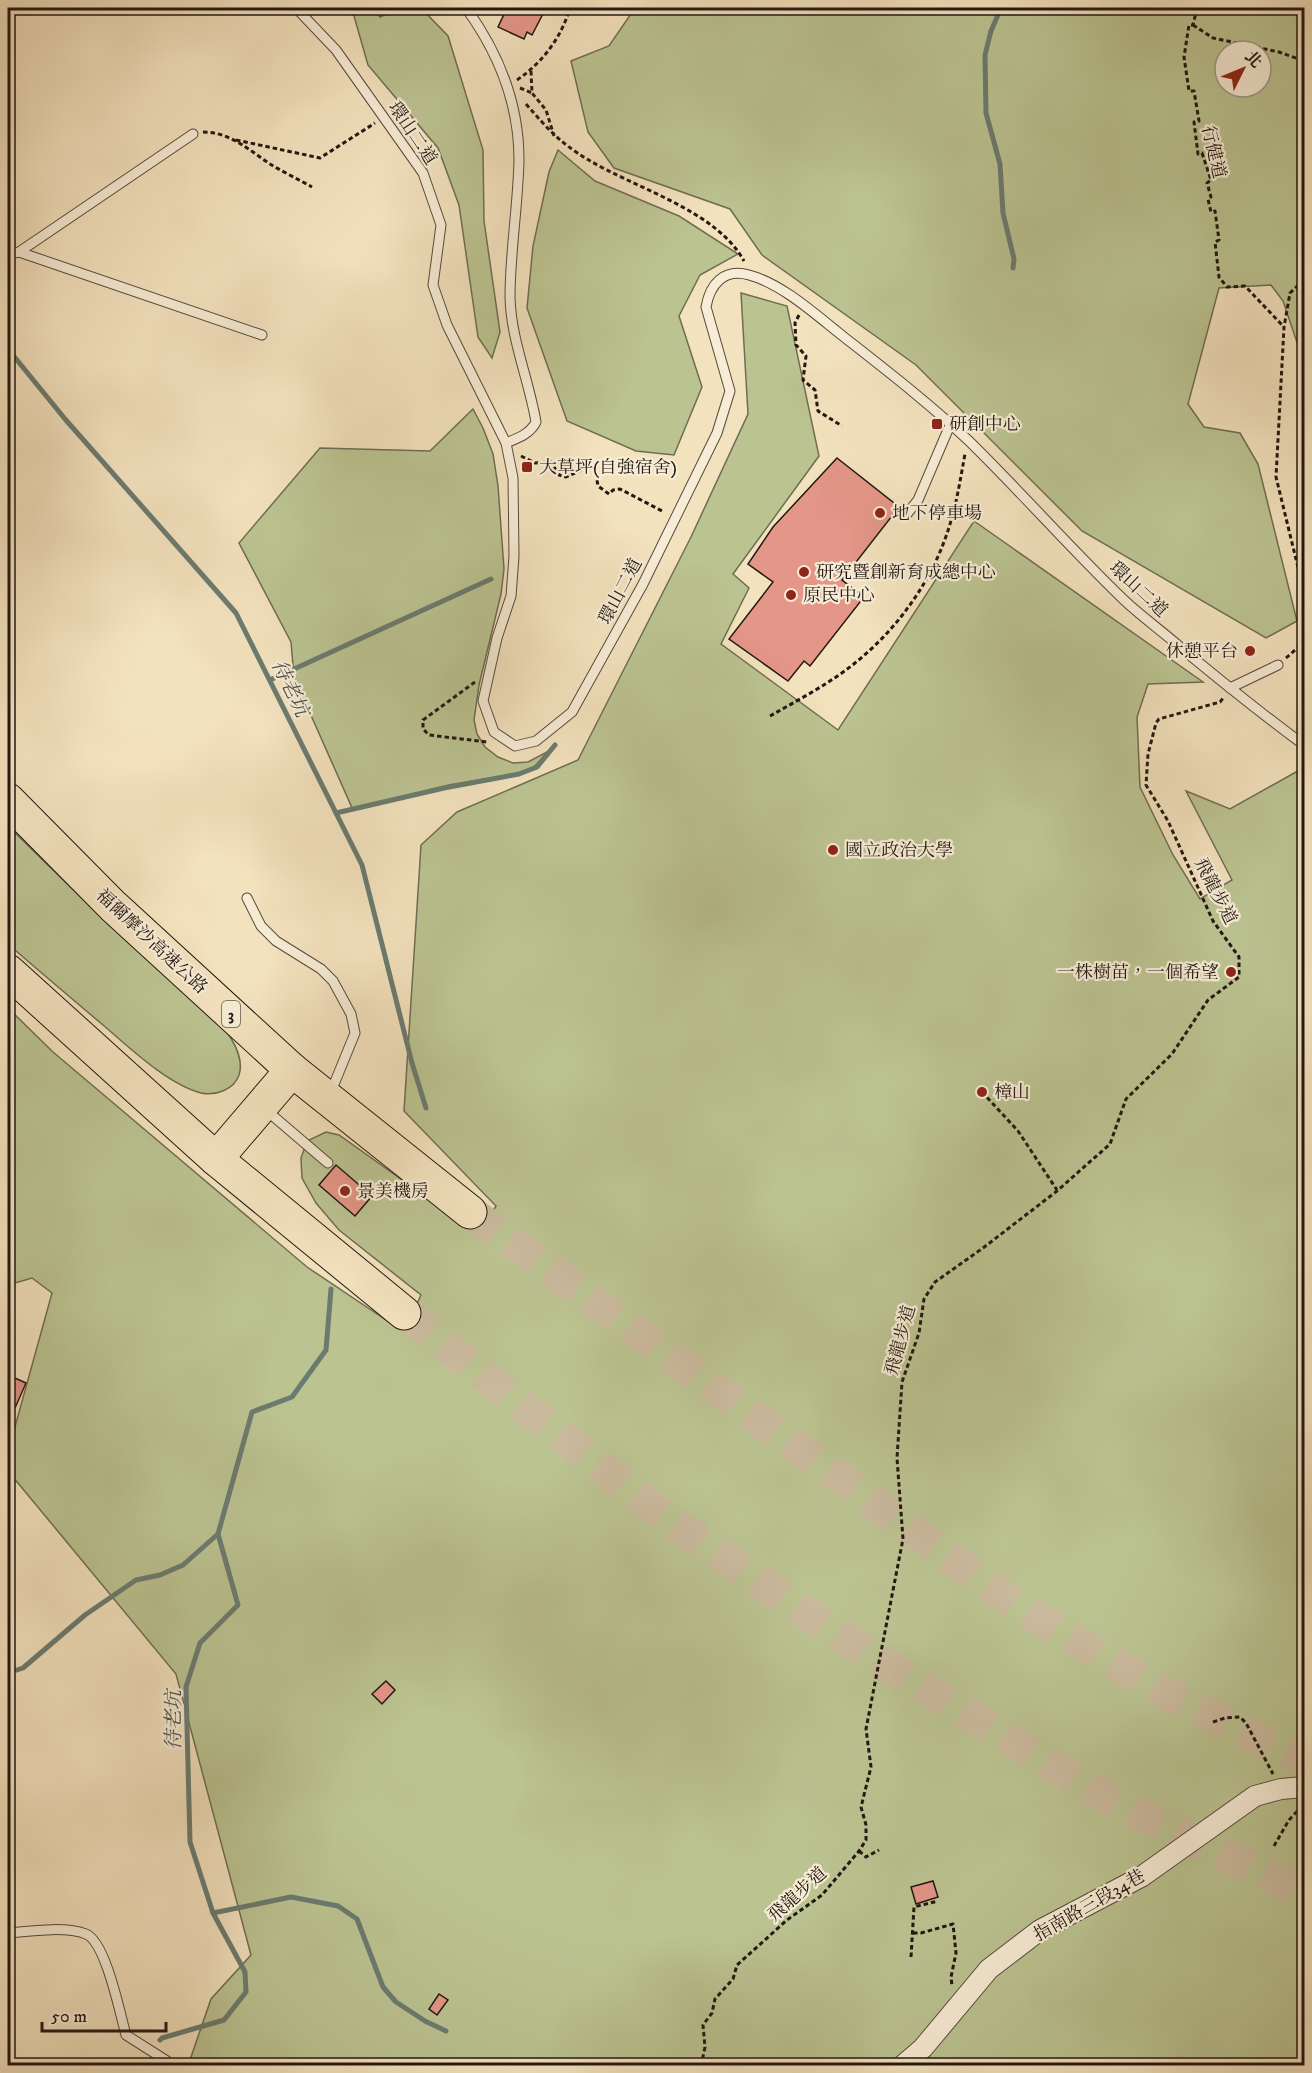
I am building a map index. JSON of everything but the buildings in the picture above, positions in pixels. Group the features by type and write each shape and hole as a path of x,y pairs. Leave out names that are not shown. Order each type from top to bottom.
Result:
{"highway":[{"name":"福爾摩沙高速公路","path":"8,800 113,906 292,1070 470,1212"},
{"path":"8,971 216,1159 404,1313"},
{"path":"216,1159 292,1070"}],"street":[{"name":"指南路三段34巷","path":"902,2066 923,2048 989,1969 1040,1930 1141,1877 1255,1796 1281,1789 1305,1787"}],"lane":[{"name":"環山二道","path":"296,8 336,50 423,173 441,225 434,285 447,325 506,443 513,478 514,555 511,596 483,701 494,732 515,746 536,741 572,712 643,584 717,434 730,391 705,307 708,292 717,281 738,272 751,275 774,286 803,305 879,365 968,440 1126,602 1230,688 1305,745"},
{"path":"466,8 492,49 507,84 516,124 519,160 510,297 512,316 536,422 526,434 506,443"},
{"path":"8,255 19,252 193,134"},
{"path":"19,252 262,335"},
{"path":"907,513 918,500 950,425"},
{"path":"1230,688 1278,665"},
{"path":"247,898 261,926 276,941 321,969 333,981 351,1014 355,1033 328,1099"},
{"path":"261,1106 328,1163"},
{"path":"8,1932 74,1931 88,1935 99,1946 126,2035 167,2061"}],"path":[{"path":"507,84 531,71 545,56 556,39 570,8"},
{"name":"行健道","path":"1197,8 1193,25 1189,25 1184,57 1189,91 1194,91 1197,111 1198,121 1194,122 1198,154 1202,153 1211,180 1207,183 1211,197 1208,199 1211,212 1215,211 1219,240 1215,243 1219,277 1227,287 1245,286 1284,327"},
{"path":"1193,25 1213,38 1279,52 1305,61"},
{"path":"531,71 532,93 546,110 555,137"},
{"path":"510,98 526,104 555,137 618,177 697,215 730,239 751,275"},
{"path":"193,134 213,132 236,140 320,158 384,118"},
{"path":"236,140 312,187"},
{"path":"1305,280 1290,293 1284,327 1276,477 1305,592"},
{"path":"803,305 795,323 795,345 806,356 803,380 815,390 818,411 842,426"},
{"path":"770,716 853,665 892,628 915,598 936,558 952,519 968,440"},
{"path":"506,443 525,459 535,463 551,462 559,475 566,477 586,468 595,468 598,486 609,494 613,490 620,489 675,518"},
{"path":"1278,665 1305,642"},
{"path":"491,670 429,714 423,720 423,729 429,735 515,746"},
{"name":"飛龍步道","path":"701,2066 705,2047 703,2025 712,2013 715,1999 733,1979 737,1965 787,1920 822,1895 866,1840 866,1825 861,1807 871,1767 866,1729 903,1539 897,1458 902,1382 919,1333 924,1299 935,1282 984,1248 1057,1191 1110,1144 1126,1100 1172,1054 1208,1000 1239,977 1239,957 1213,921 1168,821 1146,785 1148,754 1156,723 1160,718 1220,702 1230,688"},
{"path":"982,1092 1018,1131 1057,1191"},
{"path":"1213,1722 1240,1717 1246,1723 1281,1789"},
{"path":"1274,1846 1289,1820 1305,1804"},
{"path":"859,1851 866,1857 879,1850"},
{"path":"911,1957 914,1907 938,1901"},
{"path":"913,1933 953,1924 956,1953 951,1977 954,2009"}],"green space":[{"path":"342,8 373,8 380,17 400,8 421,8 448,36 483,150 484,221 500,332 492,358 478,337 459,205 438,148 368,65 354,16"},
{"path":"635,8 1304,8 1304,363 1283,301 1271,285 1219,288 1188,404 1204,427 1240,433 1258,464 1297,621 1266,638 1082,531 916,365 762,255 730,209 614,168 588,132 571,61 609,46"},
{"path":"558,150 595,181 679,216 738,254 700,275 679,316 702,387 674,455 636,451 567,421 527,308 533,246 549,172"},
{"path":"741,293 787,306 819,456 733,574 749,588 721,644 838,730 974,521 1203,682 1148,684 1137,717 1140,787 1173,855 1200,899 1232,880 1186,791 1230,809 1296,772 1304,778 1304,2059 1272,2066 180,2065 191,2057 211,1999 251,1955 176,1674 8,1471 8,1452 52,1293 32,1278 8,1285 8,1008 53,1052 307,1267 404,1332 421,1295 339,1230 316,1203 302,1178 301,1158 307,1141 326,1132 339,1135 478,1234 496,1206 404,1111 421,845 457,812 578,760 691,537 748,414"},
{"path":"473,409 493,454 498,486 504,569 501,594 479,685 474,720 477,734 485,747 498,757 513,763 528,762 549,751 532,769 519,773 449,785 353,810 294,677 291,642 239,543 320,448 430,451"},
{"path":"8,826 97,913 227,1032 240,1058 239,1075 233,1085 218,1093 206,1094 175,1082 136,1054 8,944"}],"waterway":[{"path":"1001,8 991,31 985,55 986,113 1000,164 1003,213 1014,259 1013,268"},
{"name":"待老坑","path":"8,349 65,419 236,613 362,865 412,1063 426,1108"},
{"path":"270,680 491,579"},
{"path":"336,813 444,788 519,774 537,767 555,745"},
{"name":"待老坑","path":"160,2040 224,2020 246,1992 245,1972 213,1913 190,1842 186,1687 200,1643 238,1605 218,1534 252,1412 292,1397 326,1350 331,1289"},
{"path":"8,1673 23,1668 85,1615 136,1580 160,1575 183,1565 218,1534"},
{"path":"213,1913 291,1897 338,1906 357,1919 383,1987 396,2002 425,2021 446,2031"}],"tunnel":[{"path":"470,1212 1019,1607 1163,1692 1304,1761"},
{"path":"404,1313 670,1521 873,1657 1116,1803 1304,1893"}],"place":[{"name":"研創中心","path":"937,424"},
{"name":"大草坪(自強宿舍)","path":"527,467"},
{"name":"地下停車場","path":"880,513"},
{"name":"研究暨創新育成總中心","path":"804,572"},
{"name":"原民中心","path":"791,595"},
{"name":"休憩平台","path":"1250,651"},
{"name":"國立政治大學","path":"833,850"},
{"name":"一株樹苗，一個希望","path":"1231,972"},
{"name":"樟山","path":"982,1092"},
{"name":"景美機房","path":"345,1191"}]}
